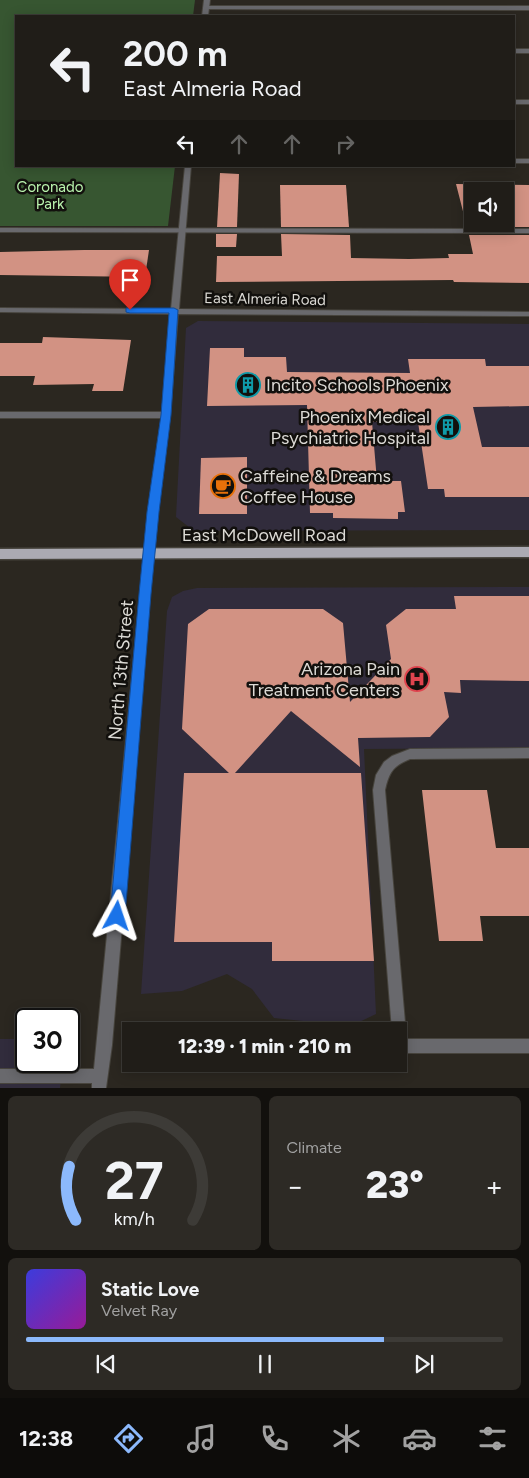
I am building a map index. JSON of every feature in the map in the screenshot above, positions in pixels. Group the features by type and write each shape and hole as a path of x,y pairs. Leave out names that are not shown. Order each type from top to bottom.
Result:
{"main road":[{"name":"East McDowell Road","path":"0,554 529,552"}],"street":[{"path":"205,15 207,0"},
{"path":"206,8 529,8"},
{"path":"515,51 529,51"},
{"path":"515,102 529,102"},
{"path":"515,161 529,161"},
{"name":"North 13th Street","path":"100,1082 126,825 149,552 166,415 188,167"},
{"path":"0,230 529,230"},
{"name":"East Almeria Road","path":"0,310 529,314"},
{"path":"0,416 166,415"},
{"path":"398,1022 379,790 382,772 392,760 410,754 529,753"},
{"path":"407,1046 529,1046"},
{"path":"0,1076 100,1082"}],"shaded area":[{"path":"198,321 529,324 529,530 194,531 176,517 186,328"},
{"path":"529,587 529,748 364,749 376,1014 359,1022 312,1022 274,1018 252,989 227,974 182,991 141,994 167,611 172,597 183,591 197,588"},
{"path":"0,1039 15,1039 15,1073 62,1073 60,1088 0,1088"}],"green space":[{"name":"Coronado Park","path":"0,0 195,0 193,15 15,15 15,167 175,167 168,226 0,226"}],"building":[{"path":"220,173 239,174 237,227 217,227"},
{"path":"456,184 464,184 464,215"},
{"path":"280,185 346,185 349,227 281,227"},
{"path":"514,185 529,185 529,227 514,227"},
{"path":"216,234 237,234 236,247 216,247"},
{"path":"281,234 350,235 351,258 409,259 449,258 448,254 473,254 469,235 529,235 529,283 454,282 453,280 216,282 217,256 282,256"},
{"path":"149,250 145,277 0,275 0,252"},
{"path":"43,337 131,340 123,391 92,391 94,384 33,385 35,376 0,376 0,343 42,343"},
{"path":"210,348 244,348 244,357 286,357 287,372 410,373 408,359 485,359 486,366 529,366 529,406 473,407 482,447 529,447 529,497 445,497 444,489 428,489 418,422 372,422 377,481 401,481 405,512 398,512 398,519 333,518 333,513 310,513 307,405 207,406"},
{"name":"Caffeine & Dreams Coffee House","path":"247,457 247,514 199,514 201,458"},
{"path":"454,596 529,596 529,681 460,680 461,693 444,692 449,717 430,737 358,738 360,767 291,711 235,773 361,773 374,961 272,961 272,942 174,942 184,773 229,773 182,729 188,624 209,609 323,609 343,623 350,702 391,659 386,625 406,609 456,609"},
{"path":"422,790 487,790 496,848 529,848 529,916 480,916 483,941 439,941"}],"place":[{"name":"Incito Schools Phoenix","path":"248,385"},
{"name":"Phoenix Medical Psychiatric Hospital","path":"448,427"},
{"name":"Caffeine & Dreams Coffee House","path":"223,486"},
{"name":"Arizona Pain Treatment Centers","path":"417,679"}],"route":[{"path":"117,916 145,594 153,512 166,415 174,310 130,310"}]}
